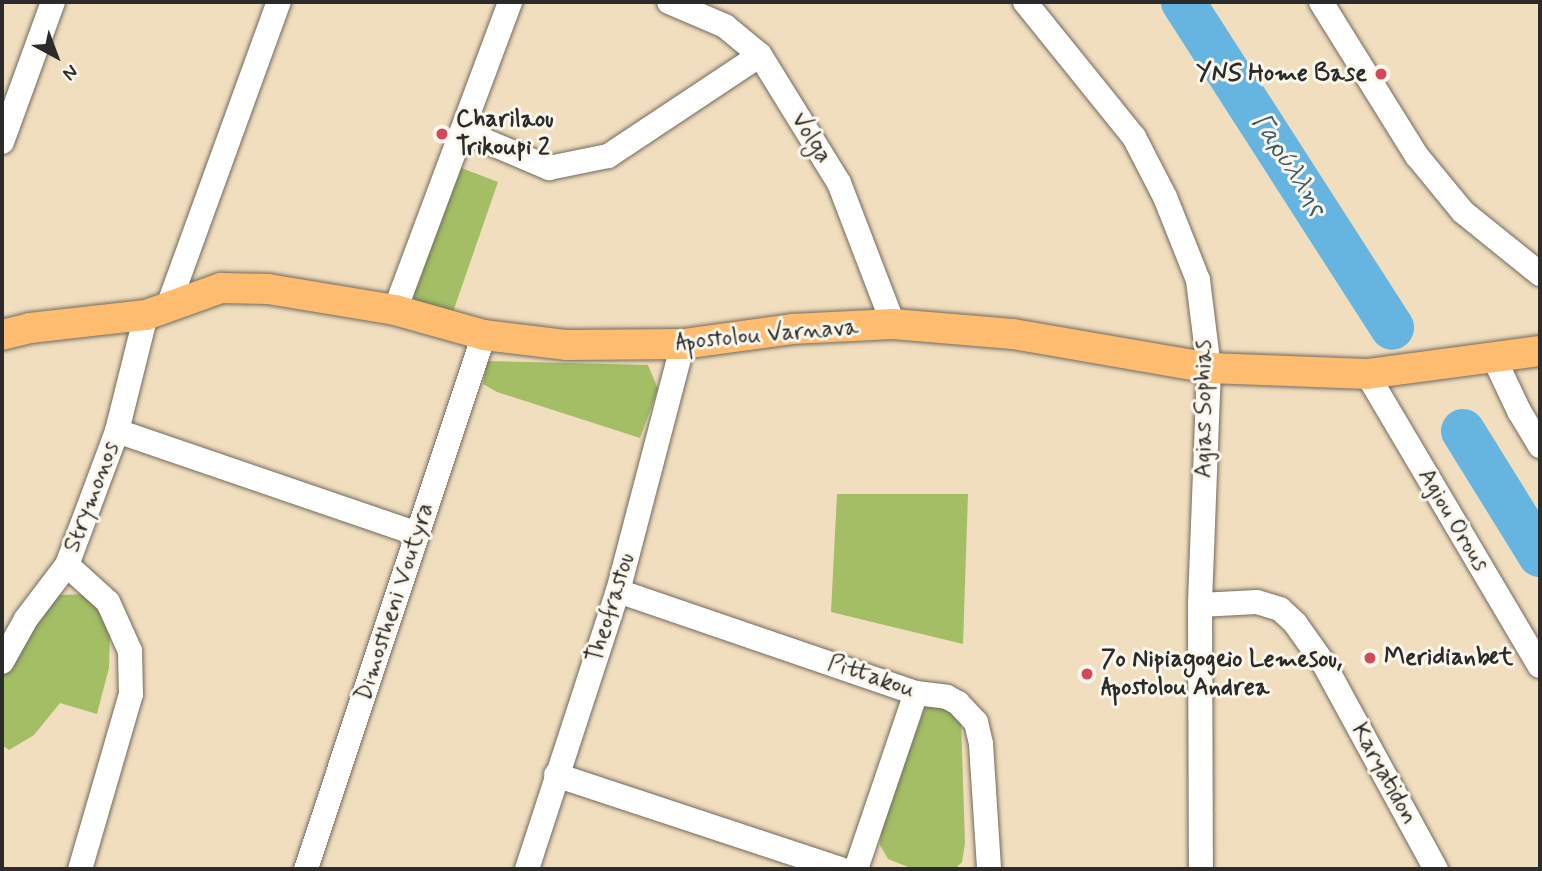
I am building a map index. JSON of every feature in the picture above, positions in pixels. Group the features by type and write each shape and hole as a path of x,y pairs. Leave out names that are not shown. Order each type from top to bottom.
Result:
{"main road":[{"name":"Apostolou Varnava","path":"2,335 30,328 157,312 221,288 268,289 395,310 484,335 567,345 683,344 792,329 893,324 1013,334 1209,368 1367,374 1540,351"}],"street":[{"path":"2,142 52,2"},
{"name":"Strymonos","path":"2,662 26,619 67,565 117,431 157,312 279,2"},
{"path":"395,310 510,2"},
{"name":"Volga","path":"669,2 725,26 760,55 839,183 893,324"},
{"name":"Agias Sophias","path":"1025,2 1134,137 1165,197 1198,280 1209,368 1200,605 1201,869"},
{"path":"1321,2 1417,156 1463,212 1540,274"},
{"path":"462,131 549,169 608,156 760,55"},
{"name":"Dimostheni Voutyra","path":"306,869 484,335"},
{"name":"Theofrastou","path":"527,869 618,591 683,344"},
{"path":"1494,358 1519,411 1540,446"},
{"name":"Agiou Orous","path":"1367,374 1540,666"},
{"path":"117,431 418,534"},
{"path":"67,565 108,602 130,651 131,694 80,869"},
{"name":"Pittakou","path":"618,591 916,693 947,698 958,703 976,722 981,744 989,869"},
{"name":"Karyatidon","path":"1200,605 1257,602 1280,609 1295,623 1324,664 1436,869"},
{"path":"856,869 916,693"},
{"path":"556,775 841,869"}],"green space":[{"path":"459,167 498,182 453,312 419,306 411,293"},
{"path":"487,361 648,365 658,389 640,438 497,392 483,384"},
{"path":"837,494 968,494 963,644 831,612"},
{"path":"88,594 110,632 109,668 97,714 60,703 34,735 9,750 2,745 2,675 33,620 57,595"},
{"path":"926,704 952,711 961,719 965,843 962,862 955,869 913,869 888,859 880,845 881,831"}],"waterway":[{"name":"Γαρύλλης","path":"1183,2 1392,328"},
{"name":"Γαρύλλης","path":"1463,431 1540,555"}],"place":[{"name":"YNS Home Base","path":"1381,74"},
{"name":"Charilaou Trikoupi 2","path":"442,134"},
{"name":"Meridianbet","path":"1370,658"},
{"name":"7o Nipiagogeio Lemesou, Apostolou Andrea","path":"1087,674"}]}
